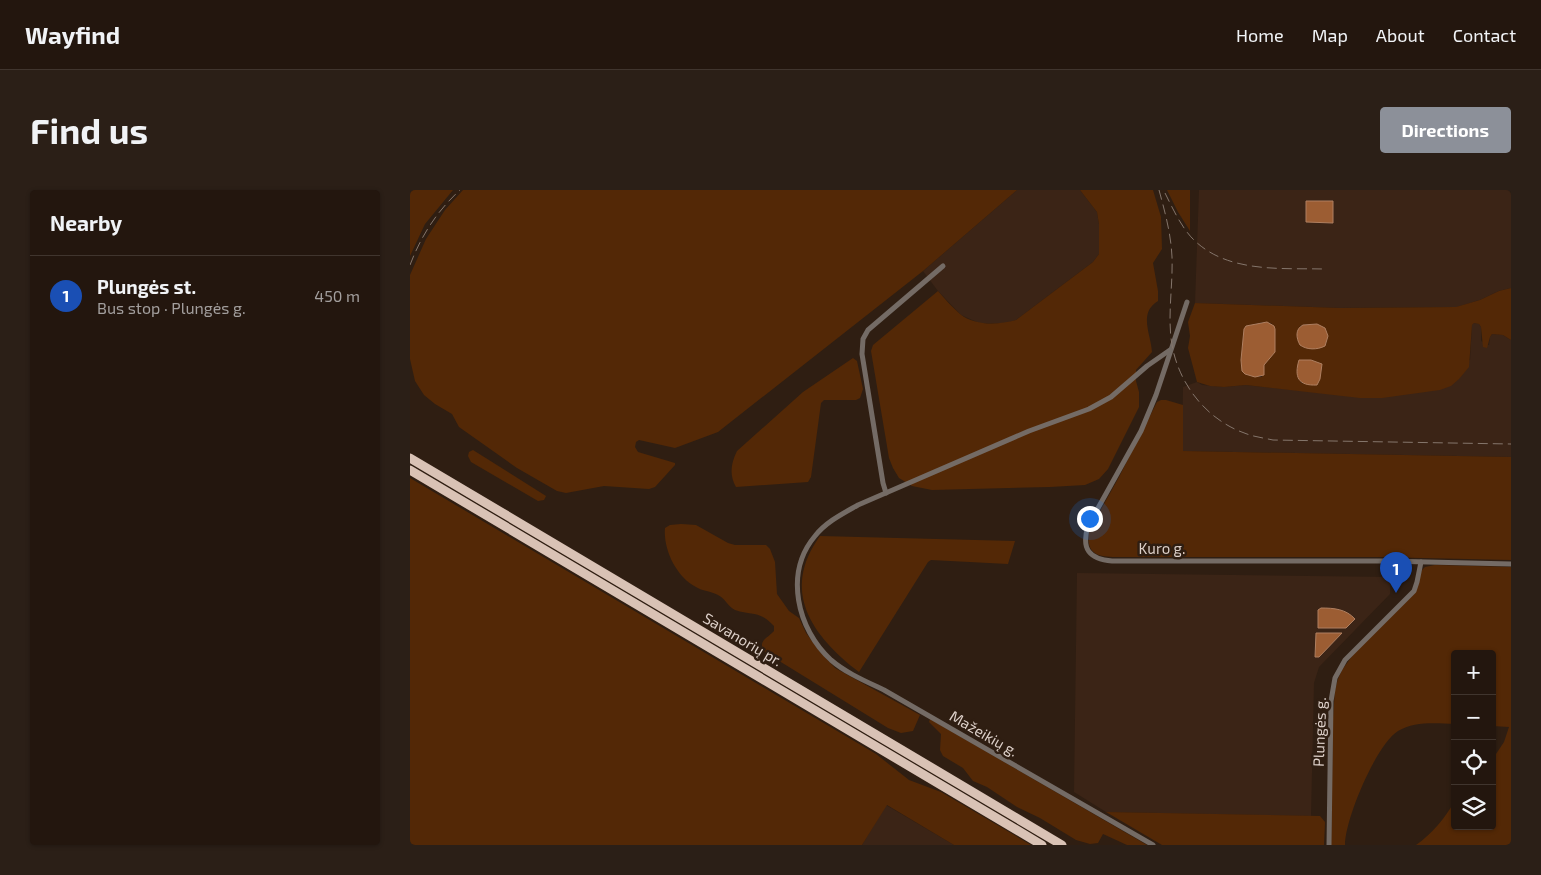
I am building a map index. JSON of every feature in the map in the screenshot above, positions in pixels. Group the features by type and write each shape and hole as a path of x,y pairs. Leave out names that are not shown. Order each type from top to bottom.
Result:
{"highway":[{"name":"Savanorių pr.","path":"410,458 1062,845"},
{"name":"Savanorių pr.","path":"410,470 1042,845"}],"street":[{"path":"886,493 862,354 863,339 868,330 944,266"},
{"name":"Kuro g.","path":"1187,302 1156,395 1141,431 1088,526 1084,538 1085,546 1094,557 1100,560 1112,561 1511,564"},
{"name":"Mažeikių g.","path":"1153,845 884,690 846,671 830,659 811,634 800,610 796,588 807,547 814,537 833,519 858,505 1029,431 1089,409 1111,398 1170,350"},
{"name":"Plungės g.","path":"1329,845 1331,701 1335,678 1345,660 1414,591 1418,582 1420,562"}],"shaded area":[{"path":"410,190 453,190 425,224 410,256"},
{"path":"463,190 1017,190 923,271 718,432 675,448 639,440 636,442 635,447 638,452 675,463 655,487 649,489 604,486 566,493 557,491 517,468 459,427 452,414 424,395 415,381 410,359 410,275 426,239 445,210"},
{"path":"1017,190 1080,190 1097,212 1099,254 1093,262 1016,320 1007,323 979,323 961,315 938,291 923,271"},
{"path":"1080,190 1153,190 1161,217 1162,249 1153,263 1158,301 1148,312 1147,318 1152,352 1136,370 1139,407 1108,469 1099,479 1085,485 932,490 912,486 899,478 889,458 871,351 873,345 938,291 960,314 973,321 1002,323 1016,320 1093,262 1099,254 1097,212"},
{"path":"1167,190 1190,190 1190,231 1178,212"},
{"path":"1199,190 1511,190 1511,288 1457,307 1340,308 1195,303"},
{"path":"1306,201 1333,201 1333,223 1306,222"},
{"path":"1511,288 1511,340 1503,335 1492,334 1487,348 1483,347 1481,327 1479,324 1474,323 1472,325 1469,367 1451,386 1440,390 1382,398 1360,398 1246,385 1210,386 1197,382 1188,348 1190,336 1188,322 1195,303 1340,308 1456,307 1480,300 1499,291","holes":["1263,322 1271,323 1275,329 1275,352 1264,365 1262,377 1245,374 1241,360 1244,329 1246,326","1317,324 1328,336 1326,344 1297,333 1300,326","1299,360 1311,360 1322,364 1320,379 1313,385 1301,383 1297,372"]},
{"path":"1267,322 1274,326 1275,329 1275,352 1264,365 1264,375 1255,377 1245,374 1242,371 1241,360 1244,329 1246,326"},
{"path":"1474,323 1479,324 1481,327 1481,341 1489,345 1492,334 1503,335 1511,340 1511,457 1182,451 1183,387 1197,382 1202,385 1224,387 1246,385 1371,398 1470,360 1472,325"},
{"path":"1317,324 1325,328 1328,336 1325,346 1312,349 1300,345 1297,334 1303,325"},
{"path":"853,358 857,361 863,389 860,398 856,400 824,400 821,403 811,477 808,482 736,487 732,478 732,469 737,451 803,392"},
{"path":"1299,360 1311,360 1322,364 1320,379 1317,385 1305,384 1299,379 1297,371"},
{"path":"1161,400 1183,405 1183,451 1511,457 1511,560 1378,557 1116,557 1098,555 1091,549 1089,544 1089,531 1157,402"},
{"path":"473,450 546,496 544,500 538,501 471,462 468,456 469,452"},
{"path":"410,478 876,754 909,780 941,792 1031,845 954,845 887,805 862,845 410,845"},
{"path":"670,525 696,525 735,545 766,545 770,549 775,562 777,594 789,611 799,618 806,633 820,652 835,668 920,715 913,731 901,733 888,728 763,651 762,644 764,640 774,631 774,626 769,621 760,615 735,610 720,596 698,588 682,577 672,562 666,545 665,528"},
{"path":"820,536 1015,541 1008,564 931,560 928,562 859,672 827,643 815,628 802,594 803,575 808,556"},
{"path":"1435,565 1511,567 1511,845 1416,845 1428,836 1451,808 1451,830 1496,830 1496,754 1504,742 1509,727 1496,726 1496,650 1451,650 1451,724 1425,723 1411,726 1398,731 1389,739 1380,751 1363,784 1350,818 1345,845 1331,845 1333,718 1335,690 1338,679 1355,652 1413,595 1422,570 1425,567"},
{"path":"1077,573 1390,577 1390,594 1319,667 1314,683 1311,816 1106,812 1074,792"},
{"path":"1321,608 1340,610 1348,613 1355,619 1346,628 1318,628 1318,610"},
{"path":"1316,633 1342,633 1319,657 1315,657"},
{"path":"930,719 1147,845 1127,845 1103,834 1098,843 1090,844 1076,840 1040,818 1017,807 987,787 973,781 963,768 943,756 940,750 941,734 929,722"},
{"path":"886,805 954,845 862,845"},
{"path":"1106,812 1320,816 1325,822 1324,845 1162,845"}],"railway":[{"path":"410,265 419,244 431,224 444,206 460,190"},
{"path":"1159,190 1171,248 1170,328 1174,354 1186,384 1195,397 1218,419 1232,428 1247,434 1273,440 1511,444"},
{"path":"1165,193 1190,236 1223,259 1256,267 1324,269"}],"place":[{"name":"Plungės st.","path":"1396,593"}]}
